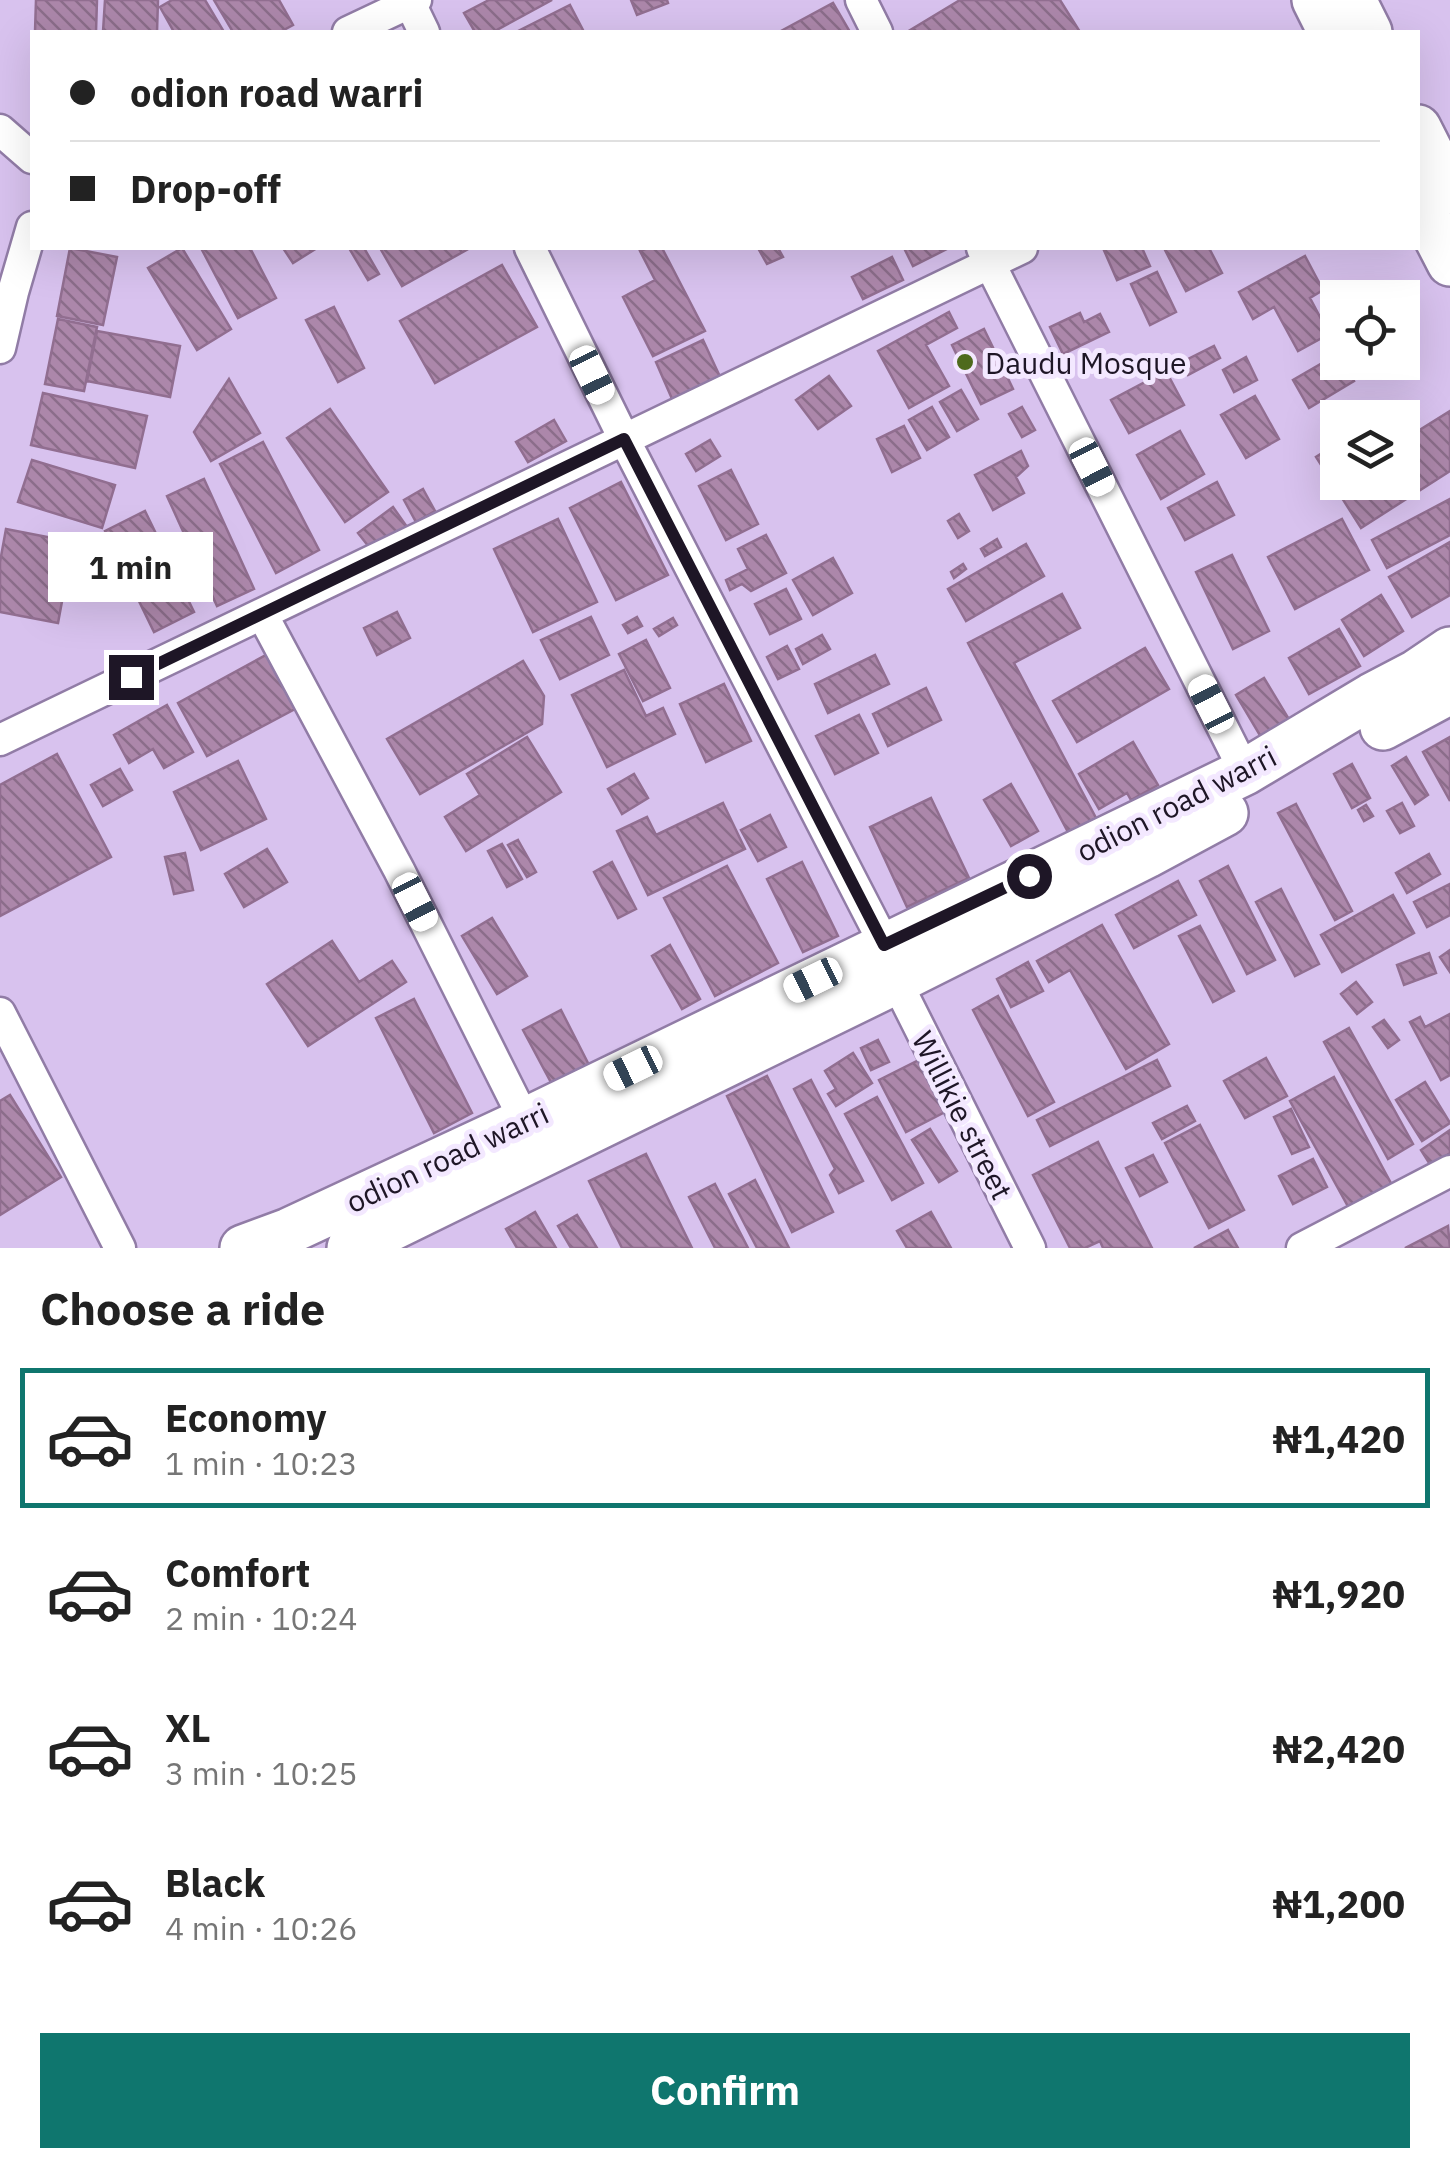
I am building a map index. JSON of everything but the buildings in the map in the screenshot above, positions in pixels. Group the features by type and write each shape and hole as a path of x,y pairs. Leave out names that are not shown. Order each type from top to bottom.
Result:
{"main road":[{"path":"1315,0 1330,30"},
{"path":"1352,0 1368,30"},
{"path":"1420,132 1450,191"},
{"path":"1420,205 1450,264"},
{"name":"odion road warri","path":"350,1248 1245,772 1450,650"},
{"name":"odion road warri","path":"243,1248 289,1231 526,1121 1147,855 1450,690"}],"street":[{"path":"860,0 875,30"},
{"path":"352,30 412,2 423,30"},
{"path":"0,130 30,156"},
{"path":"0,348 30,234"},
{"name":"Willikie street","path":"531,250 1030,1248"},
{"path":"0,740 624,439 986,256 1013,250"},
{"path":"986,256 1245,772"},
{"path":"262,614 399,870 526,1121"},
{"path":"0,1013 120,1248"},
{"path":"1302,1248 1450,1171"}],"place":[{"name":"Daudu Mosque","path":"965,362"}],"route":[{"path":"131,677 624,439 884,945 1029,876"}]}
